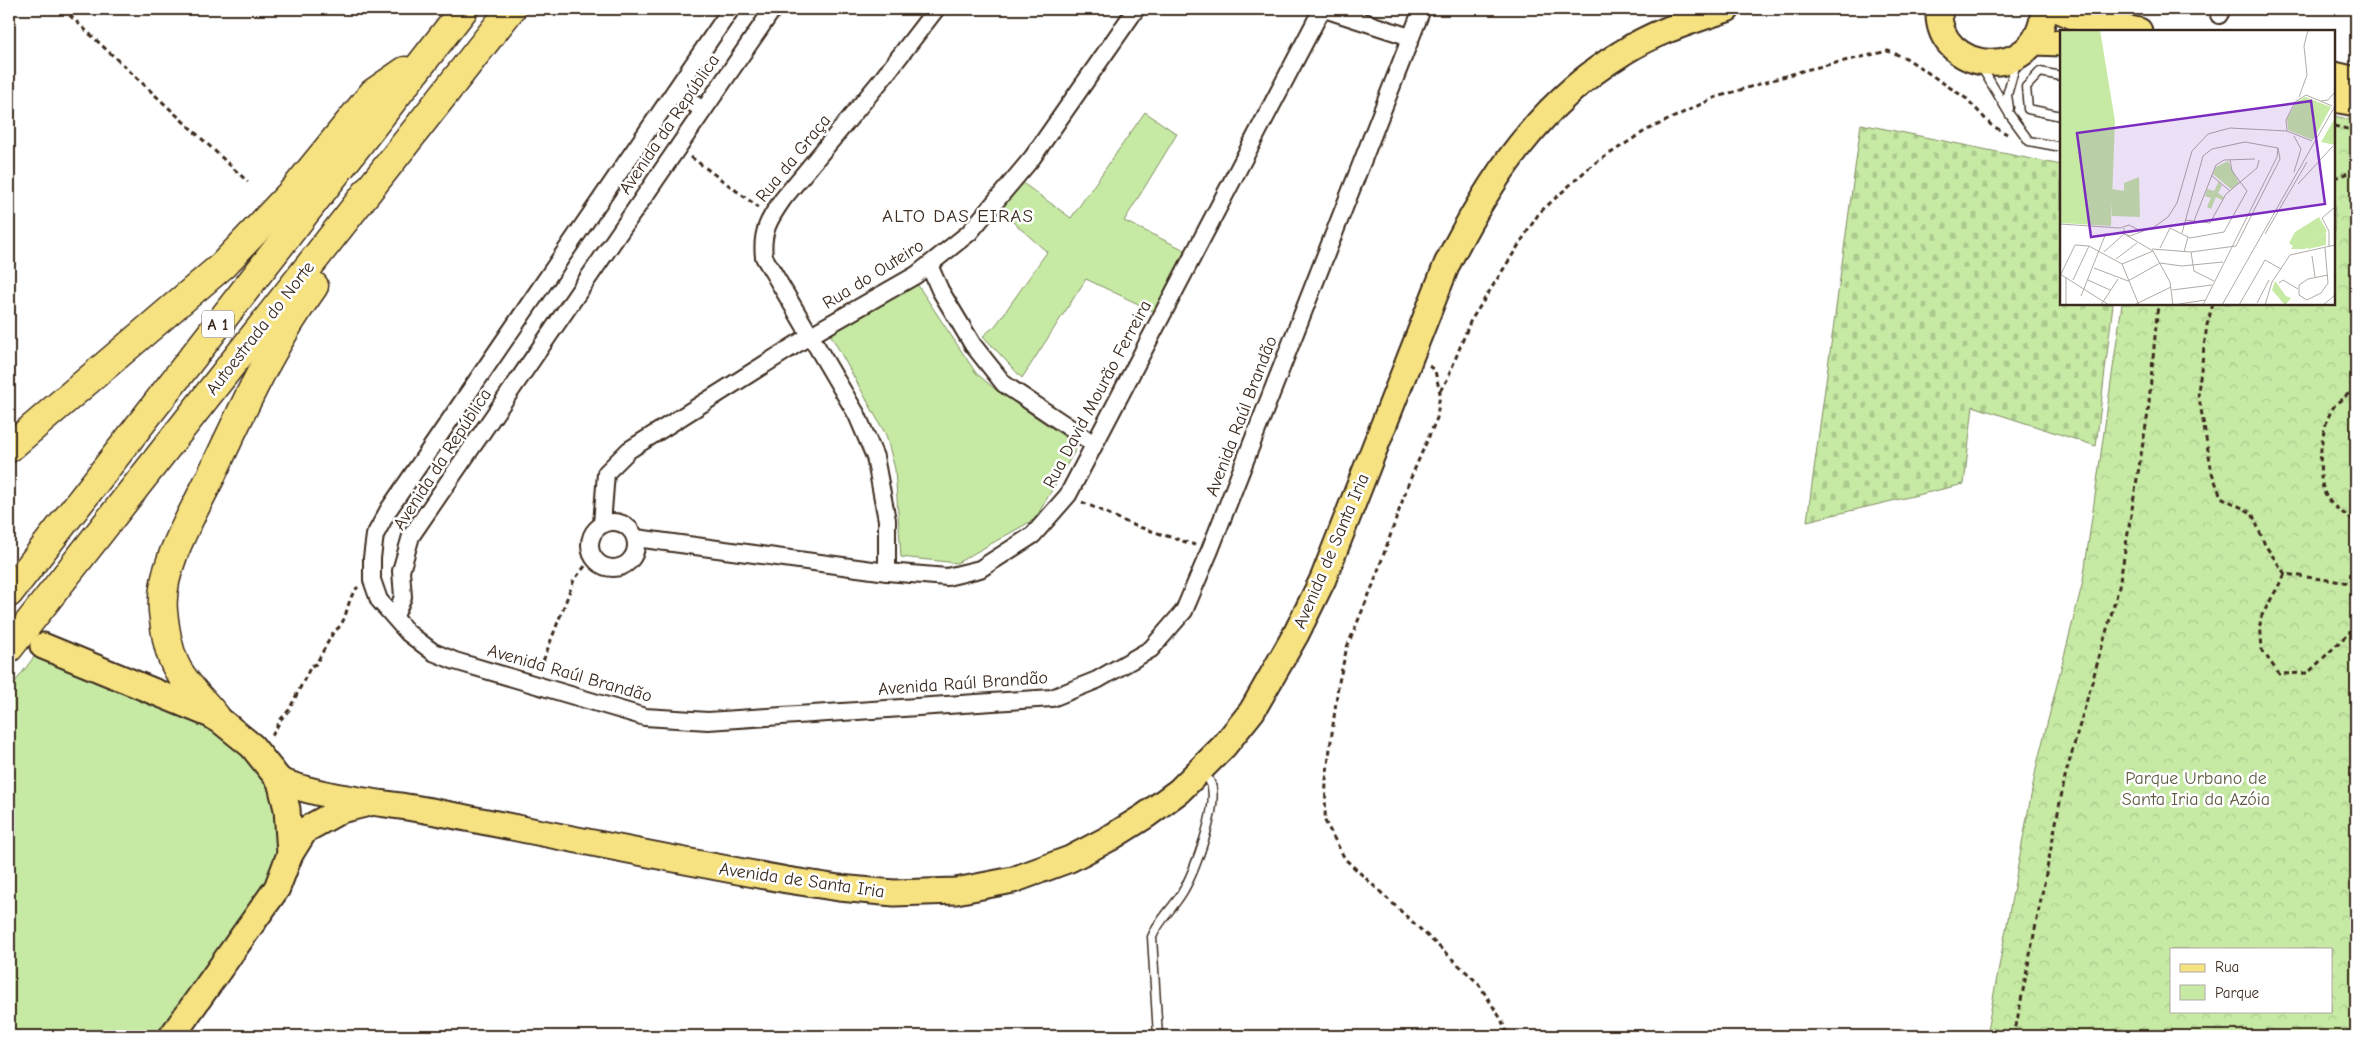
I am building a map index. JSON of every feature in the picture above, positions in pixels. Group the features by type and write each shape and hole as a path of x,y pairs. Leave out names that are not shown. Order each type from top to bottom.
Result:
{"highway":[{"name":"Autoestrada do Norte","path":"9,593 464,9"},
{"name":"Autoestrada do Norte","path":"9,648 510,9"},
{"path":"9,448 223,265 296,189 373,93 427,56"},
{"path":"216,717 178,670 167,641 163,609 164,583 180,541 280,336 349,238 395,156"}],"main road":[{"name":"Avenida de Santa Iria","path":"280,781 298,788 838,888 912,892 956,891 1013,880 1070,859 1110,838 1145,816 1179,791 1224,746 1252,711 1296,634 1323,579 1447,264 1469,220 1501,168 1534,126 1576,84 1623,52 1675,26 1727,9"},
{"path":"2026,49 2043,24 2044,9"},
{"path":"2058,9 2075,17 2134,30"},
{"path":"1932,12 1945,38 1959,53 1978,62 1999,63 2026,49 2060,43"},
{"path":"2335,75 2356,80"},
{"path":"2335,99 2356,103"},
{"path":"43,646 216,717 252,746 280,781 287,809 290,854 277,888 172,1036"},
{"name":"Avenida de Santa Iria","path":"290,854 305,830 341,810 376,802"}],"street":[{"name":"Avenida da República","path":"731,9 389,509 375,535 372,580 378,600 395,616 403,597 401,571 411,536 773,9"},
{"name":"Rua da Graça","path":"887,572 887,520 875,457 856,415 764,257 762,240 771,216 883,78 936,9"},
{"name":"Rua do Outeiro","path":"602,524 606,474 629,450 811,335 916,275 969,233 1032,158 1136,9"},
{"path":"1323,9 1410,37"},
{"name":"Rua David Mourão Ferreira","path":"636,538 887,572 947,577 980,569 1033,535 1068,496 1323,9"},
{"name":"Avenida Raúl Brandão","path":"395,616 408,633 434,652 455,661 645,717 708,721 1052,698 1097,680 1151,649 1184,610 1210,550 1422,9"},
{"path":"675,91 703,110"},
{"path":"928,265 940,290 973,345 1004,384 1094,444"},
{"path":"619,522 626,525 636,538 636,553 631,560 620,567 604,566 593,556 590,543 592,535 602,524 619,522"}],"lane":[{"path":"2010,115 2007,95 2011,75 2026,49"},
{"path":"1978,62 1991,80 2010,115 2029,141 2060,147"},
{"path":"2060,76 2040,72 2026,86 2028,109 2060,116"},
{"path":"1158,1036 1152,937 1156,928 1183,892 1208,834 1212,801 1211,783 1200,770"}],"path":[{"path":"63,9 248,182"},
{"path":"1440,391 1447,380 1475,314 1539,213 1592,165 1645,131 1694,106 1760,82 1888,51 1906,58 1967,99 1990,125 2012,137 2027,138"},
{"path":"2335,126 2356,131"},
{"path":"678,148 771,216"},
{"path":"2335,178 2348,173 2356,175"},
{"path":"2014,1036 2064,777 2119,587 2148,413 2158,305"},
{"path":"2213,305 2207,325 2198,392 2212,473 2221,498 2252,513 2264,545 2285,574 2356,584"},
{"path":"1412,350 1435,371 1440,391 1437,418 1409,482 1373,585 1347,647 1338,686 1326,780 1325,821 1344,858 1478,983 1501,1018 1508,1036"},
{"path":"2356,388 2336,405 2326,420 2321,450 2321,474 2328,499 2356,523"},
{"path":"1068,496 1132,525 1210,550"},
{"path":"534,684 574,580 593,556"},
{"path":"2285,574 2260,619 2262,650 2279,674 2308,673 2356,626"},
{"path":"252,746 264,736 274,736 311,666 316,664 334,631 339,629 346,614 349,598 361,586 372,580"},
{"path":"2348,1036 2356,1029"}],"green space":[{"path":"1145,112 1177,134 1124,221 1185,250 1155,312 1086,279 1022,378 983,336 996,325 1047,252 997,208 1020,181 1071,218"},
{"name":"Parque Urbano de Santa Iria da Azóia","path":"2335,116 2356,121 2356,1036 1986,1036 2037,764 2083,581 2122,305 2335,305"},
{"path":"1861,124 2060,165 2060,305 2113,305 2096,446 1973,406 1964,484 1807,521"},
{"path":"917,284 976,373 996,390 1068,439 1076,449 1035,519 957,563 901,557 895,469 886,435 828,330"},
{"path":"37,653 211,727 245,751 268,784 277,821 277,857 261,896 161,1036 9,1036 9,690"}],"district":[{"name":"ALTO DAS EIRAS","path":"958,215"}]}
